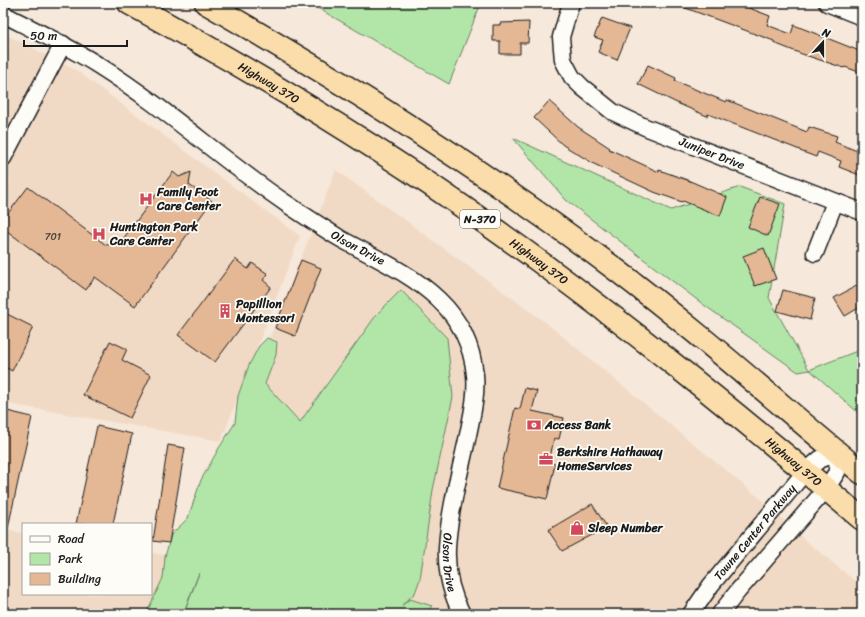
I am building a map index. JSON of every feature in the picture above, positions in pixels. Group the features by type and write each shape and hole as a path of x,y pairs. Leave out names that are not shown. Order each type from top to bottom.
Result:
{"highway":[{"name":"Highway 370","path":"129,3 276,87 356,137 489,225 625,325 862,519"},
{"path":"206,3 326,73 403,121 558,227 668,311 781,404 862,474"}],"street":[{"name":"Juniper Drive","path":"571,3 561,37 564,60 572,77 608,108 644,127 862,212"},
{"path":"827,3 862,16"},
{"name":"Olson Drive","path":"3,14 63,44 128,85 290,206 339,237 421,285 438,299 459,323 468,344 475,377 473,412 447,537 446,560 449,584 462,614"},
{"path":"3,158 63,44"},
{"path":"815,253 836,202"},
{"name":"Towne Center Parkway","path":"691,614 711,584 805,472 820,459 838,454 838,472 826,489 720,614"}],"shaded area":[{"path":"3,33 77,71 300,236 221,441 3,403 3,193 10,179 3,175"},
{"path":"336,170 545,322 763,501 805,540 862,587 862,614 160,614"},
{"path":"3,530 22,533 22,595 152,595 152,553 176,557 154,614 3,614"}],"green space":[{"path":"309,3 481,3 449,84"},
{"path":"513,138 671,210 740,187 785,204 769,298 809,370 862,349 862,416 810,370 798,372 704,305 566,200"},
{"path":"401,290 447,338 453,397 433,490 420,579 415,593 401,606 410,599 432,606 425,614 184,614 199,573 183,614 146,614 163,578 165,557 171,535 188,518 201,480 235,423 238,396 249,365 259,346 267,338 277,342 276,355 265,384 300,422 377,314"}],"building":[{"path":"675,3 736,3 770,16 767,25 791,34 794,25 862,52 862,73 802,54 774,43 774,41"},
{"path":"602,18 630,28 617,60 598,52 603,40 594,37"},
{"path":"529,22 528,43 520,43 520,54 500,54 500,41 493,41 493,25 500,25 500,23"},
{"path":"648,65 676,78 675,81 726,102 727,100 807,132 809,127 837,136 835,142 862,153 862,176 839,167 841,161 818,152 816,157 708,114 707,116 638,84"},
{"path":"549,101 578,127 610,148 609,149 659,172 659,170 690,181 727,197 720,216 683,201 682,202 654,192 594,164 563,145 534,118"},
{"path":"173,172 179,177 191,172 189,185 212,201 135,306 95,277 86,290 3,228 3,220 28,187 106,245 120,243"},
{"path":"760,197 780,204 768,236 748,227"},
{"path":"764,248 776,279 755,286 743,256"},
{"name":"Papillion Montessori","path":"235,259 248,269 252,263 268,274 263,280 271,287 215,362 178,335"},
{"path":"301,260 321,268 295,336 275,328"},
{"path":"862,283 862,306 845,316 834,298"},
{"path":"783,290 815,298 810,320 777,311"},
{"path":"3,312 33,327 12,371 3,366"},
{"path":"110,341 127,349 122,360 151,375 130,418 83,395"},
{"path":"525,388 537,391 532,411 564,418 559,439 554,438 549,463 555,464 547,499 497,488 515,408 520,409"},
{"path":"3,410 32,417 8,528 3,527"},
{"path":"97,426 132,434 113,523 76,523"},
{"path":"168,445 185,448 169,543 153,541"},
{"name":"Sleep Number","path":"592,504 607,527 562,551 548,530"}],"place":[{"name":"Family Foot Care Center","path":"146,199"},
{"name":"Huntington Park Care Center","path":"99,234"},
{"name":"Papillion Montessori","path":"225,311"},
{"name":"Access Bank","path":"534,425"},
{"name":"Berkshire Hathaway HomeServices","path":"546,459"},
{"name":"Sleep Number","path":"577,528"}]}
